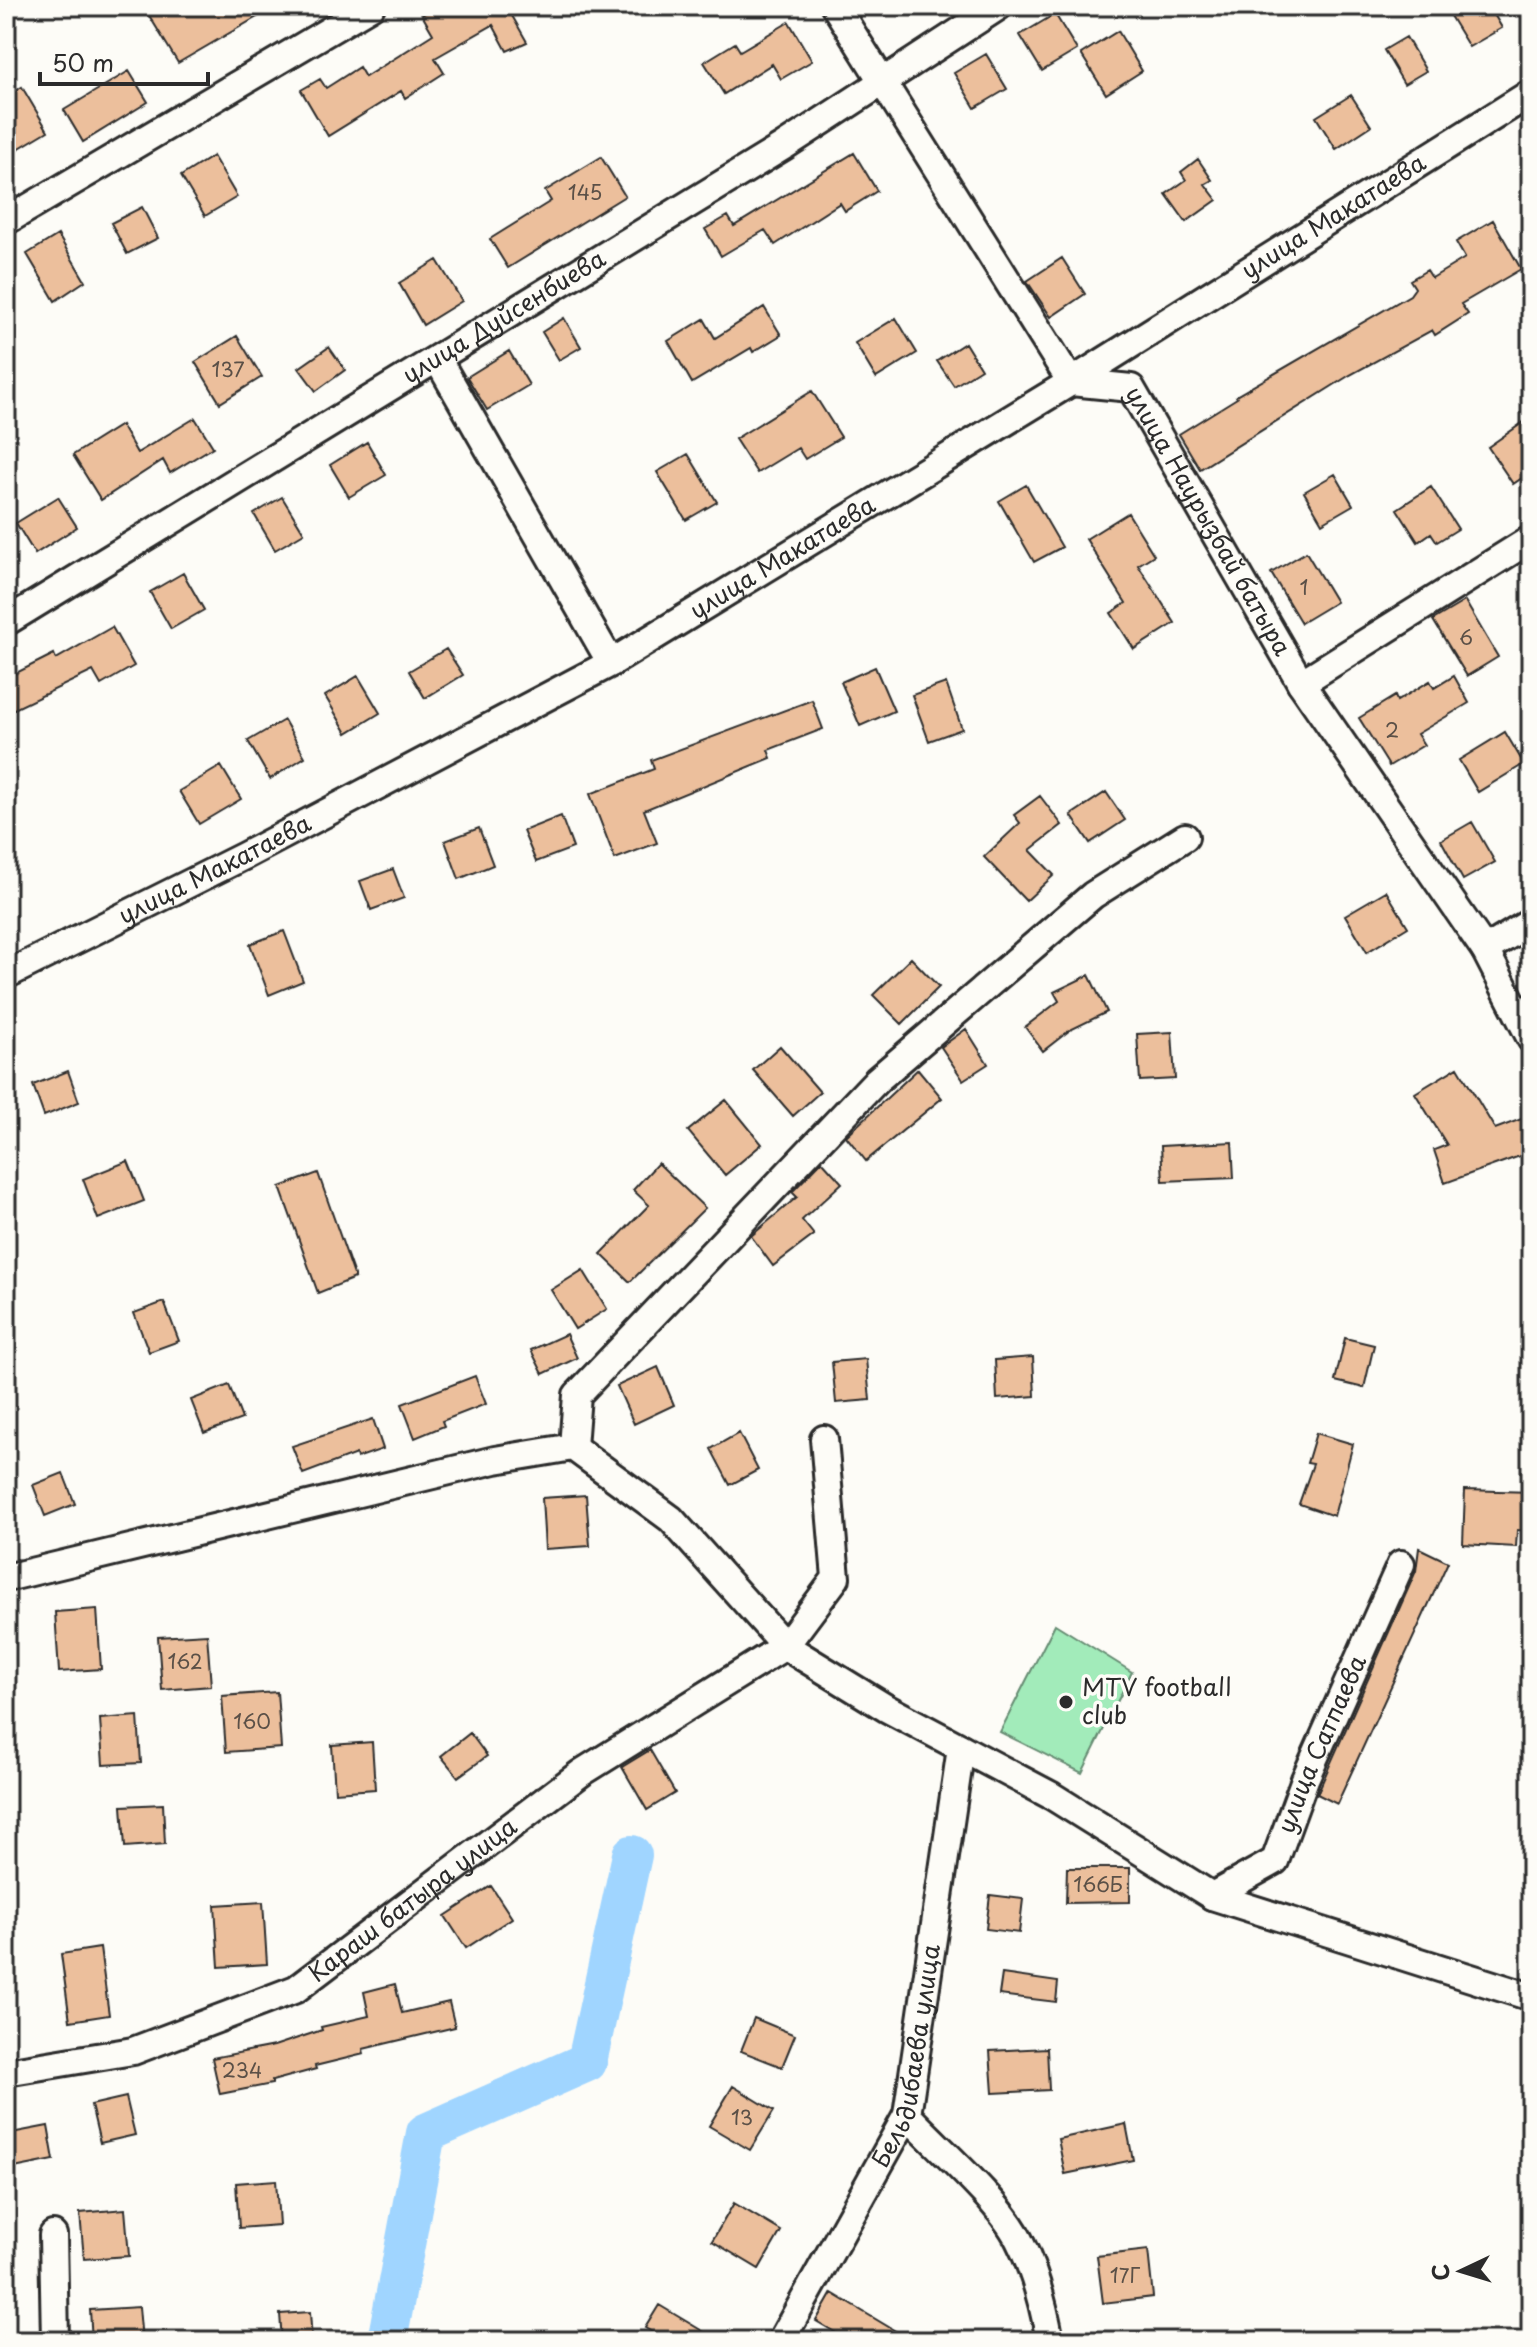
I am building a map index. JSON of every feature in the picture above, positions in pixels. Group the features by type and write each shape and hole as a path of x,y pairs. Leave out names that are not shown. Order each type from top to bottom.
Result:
{"street":[{"path":"6,221 371,6"},
{"path":"835,6 1071,382"},
{"name":"улица Дуйсенбиева","path":"6,622 438,360 999,6"},
{"name":"улица Макатаева","path":"6,975 244,856 611,663 1071,382 1531,93"},
{"path":"438,360 611,663"},
{"name":"улица Наурызбай батыра","path":"1071,382 1131,388 1301,683 1485,950 1531,1039"},
{"path":"1301,683 1531,539"},
{"path":"573,1447 577,1395 877,1080 1093,895 1185,837"},
{"path":"1485,950 1531,922"},
{"path":"785,1646 836,1578 824,1439"},
{"path":"6,1578 495,1460 573,1447 671,1519 785,1646 886,1708 1052,1796 1212,1896 1531,1997"},
{"name":"улица Сатпаева","path":"1212,1896 1275,1861 1305,1779 1401,1564"},
{"name":"Караш батыра улица","path":"6,2072 133,2051 296,1989 581,1773 785,1646"},
{"name":"Бельдибаева улица","path":"781,2341 907,2115 961,1748"},
{"path":"907,2115 993,2205 1018,2237 1032,2269 1050,2341"},
{"path":"53,2235 55,2341"}],"green space":[{"name":"MTV football club","path":"1055,1624 1132,1672 1082,1773 1000,1732"}],"building":[{"path":"157,6 276,6 178,63 147,12"},
{"path":"437,6 526,6 511,14 527,42 507,51 493,25 435,58 444,73 405,98 401,91 328,136 301,90 320,79 326,88 359,67 365,77 433,34 422,15"},
{"path":"1444,6 1489,6 1502,28 1469,47"},
{"path":"1055,14 1077,50 1042,71 1020,35"},
{"path":"789,22 812,61 781,79 772,64 724,94 704,62 735,43 740,51"},
{"path":"1118,31 1142,71 1106,94 1081,54"},
{"path":"1406,37 1426,71 1404,84 1384,50"},
{"path":"986,54 1007,89 975,108 954,73"},
{"path":"129,71 148,102 83,142 64,110"},
{"path":"22,87 48,131 6,156 6,97"},
{"path":"1351,95 1371,126 1336,149 1316,117"},
{"path":"854,153 877,191 845,211 840,203 775,245 765,230 721,256 705,229 728,216 734,226"},
{"path":"213,156 237,197 205,216 181,176"},
{"path":"601,157 625,196 508,268 490,239 551,201 545,191"},
{"path":"1198,159 1212,180 1205,184 1217,200 1186,222 1166,194 1186,180 1181,172"},
{"path":"142,207 158,238 127,254 111,223"},
{"path":"1493,220 1521,269 1461,304 1468,314 1435,335 1432,330 1350,375 1200,469 1179,434 1236,396 1410,295 1415,288 1410,280 1427,270 1432,278 1465,258 1456,242"},
{"path":"58,235 85,281 55,301 27,254"},
{"path":"1062,258 1085,294 1051,317 1027,281"},
{"path":"437,260 462,301 423,325 399,283"},
{"path":"764,307 781,335 753,352 751,348 692,383 668,341 704,319 715,338"},
{"path":"564,318 581,347 559,360 542,332"},
{"path":"896,318 917,353 876,378 855,343"},
{"path":"237,336 262,377 220,403 195,362"},
{"path":"965,343 981,369 954,386 937,361"},
{"path":"329,347 345,370 316,391 299,368"},
{"path":"509,351 529,385 487,410 467,377"},
{"path":"812,391 841,437 805,459 798,448 757,473 735,439"},
{"path":"1531,417 1531,472 1513,484 1488,447"},
{"path":"195,418 213,447 170,473 163,460 101,500 73,455 121,425 137,453"},
{"path":"367,442 386,475 349,497 330,465"},
{"path":"688,454 717,502 686,520 657,472"},
{"path":"1335,474 1353,505 1322,523 1304,492"},
{"path":"1026,485 1062,547 1034,562 999,501"},
{"path":"1431,487 1458,529 1437,542 1431,533 1418,542 1397,509"},
{"path":"58,497 77,527 35,554 16,523"},
{"path":"282,497 304,533 275,550 254,514"},
{"path":"1128,513 1154,555 1138,565 1175,623 1134,649 1111,613 1126,603 1086,539"},
{"path":"1306,552 1336,602 1301,623 1271,573"},
{"path":"183,573 204,610 171,629 150,592"},
{"path":"1465,601 1498,657 1467,676 1433,620"},
{"path":"112,627 134,666 101,685 93,671 6,713 6,678 54,654 56,659"},
{"path":"446,649 463,675 425,698 409,671"},
{"path":"875,667 894,711 860,726 841,682"},
{"path":"358,676 380,713 347,733 325,696"},
{"path":"1454,676 1469,703 1417,734 1424,745 1389,766 1359,718 1395,696 1397,701 1430,681 1434,688"},
{"path":"946,683 962,729 929,741 912,695"},
{"path":"812,700 823,729 768,750 771,758 644,810 657,843 615,859 590,794 654,769 651,760"},
{"path":"284,720 305,757 270,779 248,741"},
{"path":"1505,732 1524,764 1478,792 1459,760"},
{"path":"221,766 241,799 199,824 179,791"},
{"path":"1106,792 1125,820 1090,843 1071,815"},
{"path":"1040,796 1062,825 1030,850 1054,875 1026,901 984,857 1020,823 1014,815"},
{"path":"561,816 573,848 536,862 523,831"},
{"path":"1472,822 1495,862 1463,880 1441,840"},
{"path":"479,828 493,865 459,879 445,841"},
{"path":"393,869 404,898 371,910 360,881"},
{"path":"1386,891 1408,927 1367,952 1345,915"},
{"path":"284,931 303,981 269,995 250,944"},
{"path":"911,958 939,987 902,1024 873,995"},
{"path":"1089,975 1107,1012 1070,1030 1043,1051 1025,1027 1059,1001 1054,992"},
{"path":"966,1029 988,1064 963,1080 941,1047"},
{"path":"1172,1032 1175,1079 1140,1081 1137,1034"},
{"path":"780,1046 820,1092 793,1116 753,1070"},
{"path":"1458,1067 1495,1129 1524,1118 1531,1152 1445,1183 1434,1150 1447,1145 1415,1093"},
{"path":"918,1069 942,1098 866,1161 846,1136"},
{"path":"68,1071 79,1102 44,1116 33,1085"},
{"path":"726,1100 762,1144 725,1175 688,1131"},
{"path":"1232,1142 1234,1178 1163,1181 1161,1146"},
{"path":"128,1161 144,1201 98,1219 83,1179"},
{"path":"822,1161 842,1183 802,1220 814,1235 773,1266 751,1236 797,1197 792,1192"},
{"path":"658,1163 705,1208 630,1282 601,1254 649,1205 633,1190"},
{"path":"318,1173 355,1278 318,1293 280,1187"},
{"path":"583,1270 607,1309 575,1329 551,1290"},
{"path":"164,1302 179,1341 149,1352 134,1313"},
{"path":"566,1334 577,1358 543,1374 531,1350"},
{"path":"1345,1338 1374,1345 1364,1388 1335,1381"},
{"path":"1033,1357 1035,1396 997,1399 995,1360"},
{"path":"866,1359 870,1400 836,1403 832,1362"},
{"path":"658,1367 674,1405 634,1424 617,1386"},
{"path":"475,1376 486,1404 442,1421 444,1426 415,1438 402,1404"},
{"path":"229,1385 242,1419 204,1433 191,1400"},
{"path":"373,1419 383,1449 357,1458 356,1454 303,1474 292,1446"},
{"path":"739,1433 758,1470 730,1485 711,1449"},
{"path":"1316,1433 1353,1444 1334,1516 1299,1504 1313,1464 1307,1463"},
{"path":"63,1473 75,1504 45,1516 33,1485"},
{"path":"1465,1490 1531,1492 1531,1531 1517,1530 1516,1547 1463,1544"},
{"path":"586,1495 590,1546 545,1549 542,1498"},
{"path":"1419,1548 1448,1562 1337,1804 1317,1794 1416,1571"},
{"path":"97,1609 101,1669 59,1672 55,1612"},
{"path":"207,1634 211,1686 162,1690 158,1637"},
{"path":"277,1692 281,1748 226,1752 222,1696"},
{"path":"138,1716 141,1763 103,1765 100,1719"},
{"path":"470,1733 487,1756 458,1777 441,1756"},
{"path":"372,1742 375,1789 335,1792 332,1745"},
{"path":"650,1750 675,1793 647,1810 622,1767"},
{"path":"163,1804 165,1844 125,1847 122,1806"},
{"path":"1067,1868 1130,1868 1130,1902 1066,1903"},
{"path":"491,1886 512,1918 466,1948 445,1916"},
{"path":"990,1895 1023,1899 1019,1933 986,1929"},
{"path":"263,1902 267,1964 219,1967 215,1905"},
{"path":"100,1948 109,2015 70,2021 61,1954"},
{"path":"1002,1974 1058,1982 1056,2002 999,1995"},
{"path":"395,1984 402,2013 449,2002 455,2027 363,2049 364,2054 315,2066 316,2069 272,2081 272,2084 220,2094 212,2058 274,2046 322,2030 321,2027 369,2016 364,1992"},
{"path":"754,2018 795,2035 782,2067 741,2051"},
{"path":"1047,2048 1049,2090 993,2093 990,2051"},
{"path":"733,2086 774,2111 750,2150 709,2126"},
{"path":"126,2097 135,2135 100,2143 91,2105"},
{"path":"1126,2124 1133,2160 1065,2174 1058,2139"},
{"path":"48,2126 54,2160 9,2169 6,2134"},
{"path":"276,2180 279,2225 239,2228 236,2183"},
{"path":"734,2203 781,2231 759,2269 712,2241"},
{"path":"125,2209 129,2256 84,2259 80,2213"},
{"path":"1148,2250 1153,2297 1103,2303 1097,2256"},
{"path":"832,2293 912,2341 850,2341 816,2321"},
{"path":"659,2305 719,2341 668,2341 645,2328"},
{"path":"139,2307 142,2341 92,2341 90,2310"},
{"path":"310,2312 312,2341 282,2341 280,2314"}],"waterway":[{"path":"387,2341 426,2133 587,2062 632,1855"}],"place":[{"name":"MTV football club","path":"1066,1702"}]}
